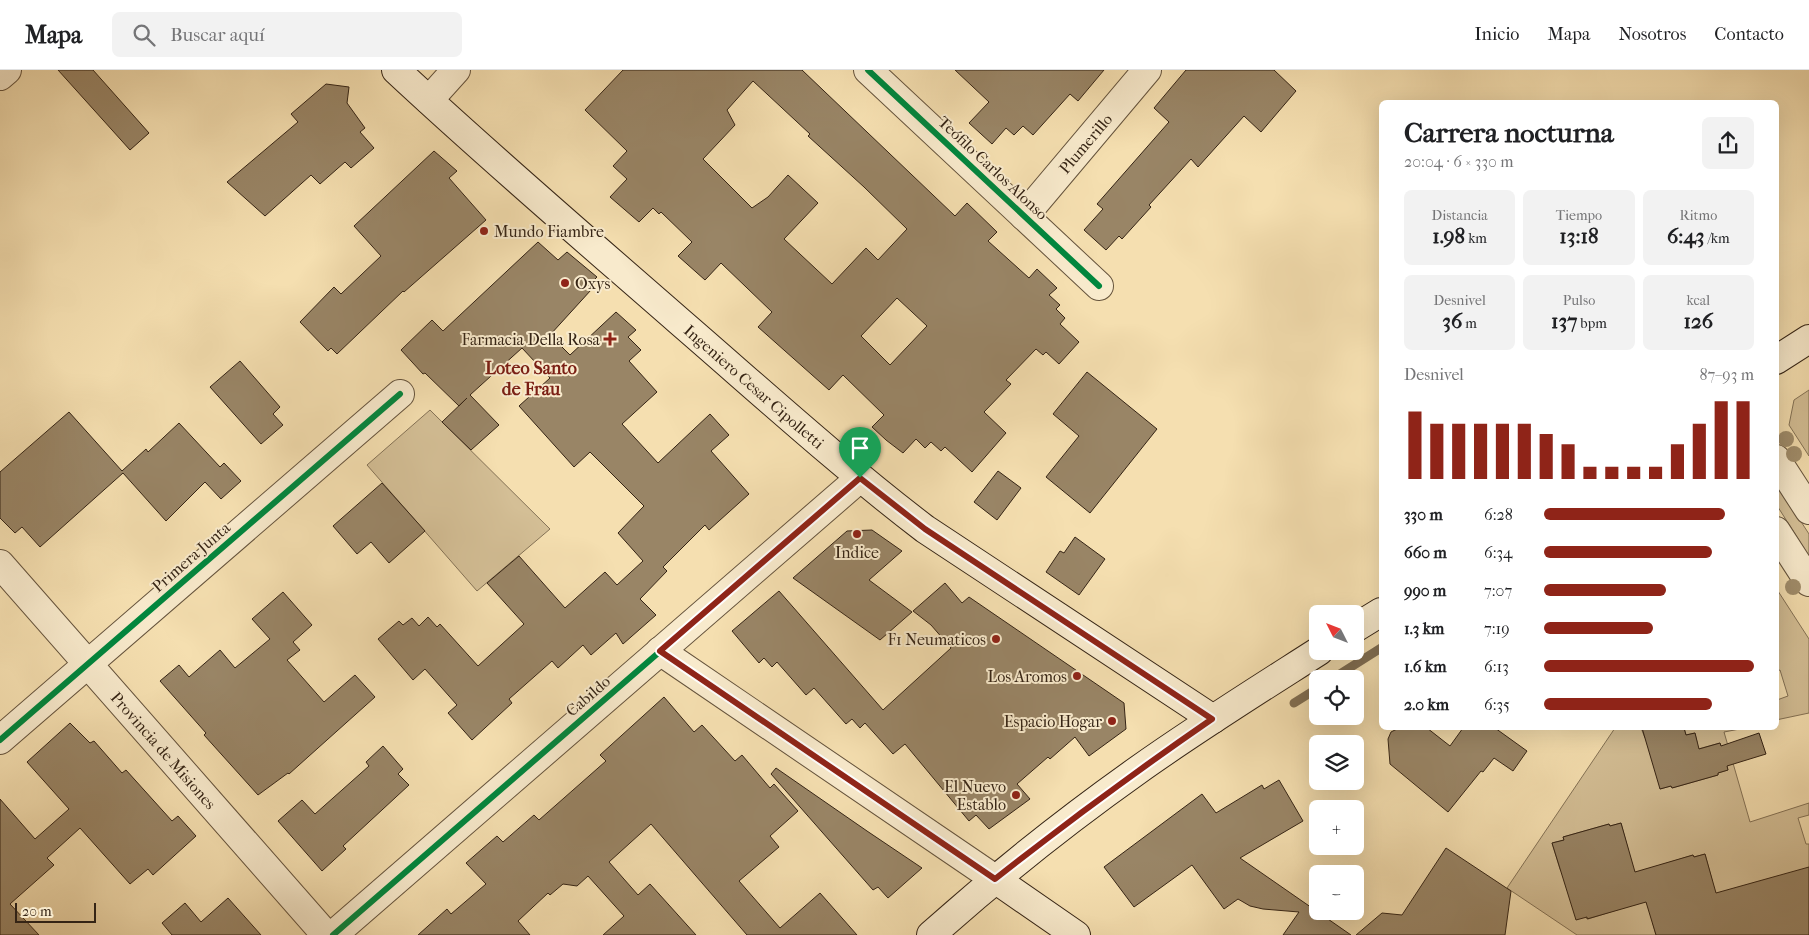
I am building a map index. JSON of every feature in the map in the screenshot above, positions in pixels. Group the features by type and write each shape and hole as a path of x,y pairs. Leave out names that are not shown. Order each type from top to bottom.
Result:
{"street":[{"path":"0,76 7,70"},
{"path":"429,100 456,70"},
{"name":"Teófilo Carlos Alonso","path":"868,70 1099,286"},
{"name":"Plumerillo","path":"1024,216 1147,70"},
{"name":"Ingeniero Cesar Cipolletti","path":"401,72 489,155 860,478 925,529 1212,719"},
{"path":"1779,358 1809,339"},
{"name":"Primera Junta","path":"0,740 400,394"},
{"path":"1779,463 1809,510"},
{"name":"Cabildo","path":"333,935 860,478"},
{"path":"1779,536 1809,582"},
{"name":"Provincia de Misiones","path":"0,564 326,935"},
{"path":"1364,622 1379,613"},
{"path":"660,651 1076,935"},
{"path":"931,935 995,879 1124,780 1212,719 1309,657"}],"shaded area":[{"path":"1809,390 1809,456 1789,425 1794,400"},
{"path":"430,410 550,529 477,591 367,465"},
{"path":"1779,488 1809,534 1809,556 1779,509"},
{"path":"1779,593 1809,639 1809,713 1779,719 1779,699 1788,696 1780,670"},
{"path":"1614,730 1642,730 1645,738 1674,730 1660,789 1671,786 1672,788 1718,775 1718,773 1728,770 1720,743 1691,751 1689,744 1697,742 1695,733 1686,735 1685,730 1734,730 1724,732 1750,822 1809,803 1809,815 1798,818 1806,844 1809,844 1809,870 1774,935 1684,889 1712,880 1705,854 1694,857 1693,855 1606,882 1628,849 1621,823 1610,826 1609,824 1563,837 1564,840 1552,843 1560,869 1588,919 1674,892 1653,924 1656,935 1577,935 1507,888"}],"building":[{"path":"58,70 93,70 149,133 130,150"},
{"path":"623,70 802,70 955,216 967,203 997,232 988,241 1029,278 1037,269 1057,288 1049,295 1060,305 1056,309 1065,318 1060,324 1079,342 1059,364 1046,352 1043,355 1036,349 1006,380 1011,384 984,412 1006,433 972,472 945,447 941,451 931,442 925,448 916,439 903,453 872,427 884,415 843,375 829,390 758,327 772,312 721,263 705,280 678,256 692,242 661,212 659,214 653,208 639,222 610,197 627,179 613,166 627,151 585,110","holes":["753,81 810,134 808,136 907,229 878,260 866,248 832,284 784,239 818,203 788,175 768,197 752,208 703,159 735,125 727,110","897,298 927,326 890,365 861,336"]},
{"path":"955,70 1104,70 1078,101 1070,94 1033,135 1023,126 1014,135 1006,128 992,144 969,123 989,102"},
{"path":"1186,70 1274,70 1296,91 1261,132 1244,116 1198,167 1191,159 1149,205 1151,207 1122,239 1119,236 1106,250 1084,230 1103,209 1097,204 1169,122 1154,108"},
{"path":"326,84 349,87 347,103 365,128 360,132 374,148 351,168 345,162 320,184 311,175 265,216 227,182 298,122 291,114"},
{"path":"434,151 457,171 449,178 486,220 403,291 337,354 331,348 328,351 300,322 334,287 341,294 381,256 354,226"},
{"path":"538,242 558,260 567,252 597,277 587,287 591,290 550,335 570,355 616,312 636,330 628,337 641,350 629,361 657,392 622,424 658,463 710,414 729,435 711,451 749,494 709,530 705,525 663,567 667,571 640,599 656,615 623,644 616,633 591,655 583,645 558,668 552,661 509,699 512,703 472,740 448,713 457,705 425,669 413,680 378,639 399,621 403,625 412,618 419,626 428,617 437,627 440,624 478,666 524,624 487,583 519,556 565,608 605,572 617,585 643,561 618,533 644,506 590,452 574,467 519,406 550,378 522,348 470,395 499,425 471,450 442,422 459,406 425,373 423,374 401,350 432,320 443,331"},
{"path":"240,361 280,407 273,414 283,425 261,444 210,387"},
{"path":"1087,372 1157,429 1090,513 1046,477 1079,436 1053,414"},
{"path":"69,412 122,471 146,449 148,452 179,423 220,467 224,463 241,481 221,499 205,482 166,521 123,473 40,547 22,527 15,533 0,518 0,472"},
{"path":"998,471 1021,488 997,520 974,502"},
{"path":"382,483 425,531 389,563 371,542 357,554 333,526"},
{"path":"872,530 902,551 869,580 912,612 880,640 793,578 847,531"},
{"path":"1075,537 1105,559 1079,595 1046,572 1060,551 1064,553"},
{"path":"945,583 962,603 969,597 1124,703 1126,729 1089,756 1075,737 1017,784 1030,799 989,829 976,815 969,821 905,744 893,754 865,723 860,728 852,719 846,724 814,688 806,695 777,662 772,667 764,658 759,663 732,631 779,591 883,710 951,648 931,625 913,611"},
{"path":"283,592 312,625 293,642 300,650 287,660 324,702 355,675 375,697 289,774 258,795 204,735 206,733 160,681 179,665 189,677 220,650 235,668 270,639 252,619"},
{"path":"664,697 694,732 702,725 735,761 742,755 770,788 774,784 798,811 770,836 779,847 739,881 780,928 820,893 857,935 747,935 651,824 609,862 638,895 650,884 696,935 603,935 624,916 588,876 577,886 563,884 550,895 548,893 518,921 530,935 418,935 447,909 451,914 486,884 466,863 497,836 503,842 534,815 539,820 606,761 600,755"},
{"path":"70,723 90,743 94,741 122,773 126,770 172,821 178,816 196,836 153,875 148,869 130,884 80,828 47,858 54,865 10,904 39,935 0,935 0,799 35,839 69,809 27,762"},
{"path":"1395,730 1430,730 1450,746 1462,730 1498,730 1527,751 1513,771 1494,758 1448,812 1390,764 1388,739 1391,732"},
{"path":"1643,730 1685,730 1686,735 1695,733 1699,749 1720,743 1721,746 1759,733 1766,754 1727,766 1728,770 1718,773 1718,775 1672,788 1671,786 1660,789"},
{"path":"383,746 403,769 398,774 409,785 343,846 346,849 322,871 278,821 302,800 315,814 369,766 366,762"},
{"path":"776,768 922,868 888,898 878,887 873,890 771,774"},
{"path":"1279,780 1303,821 1240,858 1309,906 1309,920 1329,920 1351,935 1283,935 1299,912 1263,909 1250,906 1238,899 1224,909 1192,865 1134,907 1104,867 1202,794 1216,813 1262,785 1264,789"},
{"path":"1621,823 1635,872 1693,855 1694,857 1705,854 1716,893 1809,867 1809,935 1656,935 1646,902 1587,919 1587,917 1576,920 1552,843 1564,840 1563,837 1609,824 1610,826"},
{"path":"1446,848 1511,891 1505,935 1356,935 1382,913 1402,915"},
{"path":"228,898 261,935 172,935 162,923 185,903 201,922"}],"waterway":[{"path":"1346,670 1379,649"},
{"path":"1294,703 1309,694"}],"cycle path":[{"path":"868,70 1099,286"},
{"path":"0,740 400,394"},
{"path":"333,935 860,478"},
{"path":"660,651 995,879"}],"place":[{"name":"Mundo Fiambre","path":"484,231"},
{"name":"Oxys","path":"565,283"},
{"name":"Farmacia Della Rosa","path":"610,339"},
{"name":"Indice","path":"857,534"},
{"name":"F1 Neumaticos","path":"996,639"},
{"name":"Los Aromos","path":"1077,676"},
{"name":"Espacio Hogar","path":"1112,721"},
{"name":"El Nuevo Establo","path":"1016,795"}],"district":[{"name":"Loteo Santo de Frau","path":"531,378"}],"route":[{"path":"860,478 925,529 1212,719 1138,770 995,879 660,651 860,478"}]}
